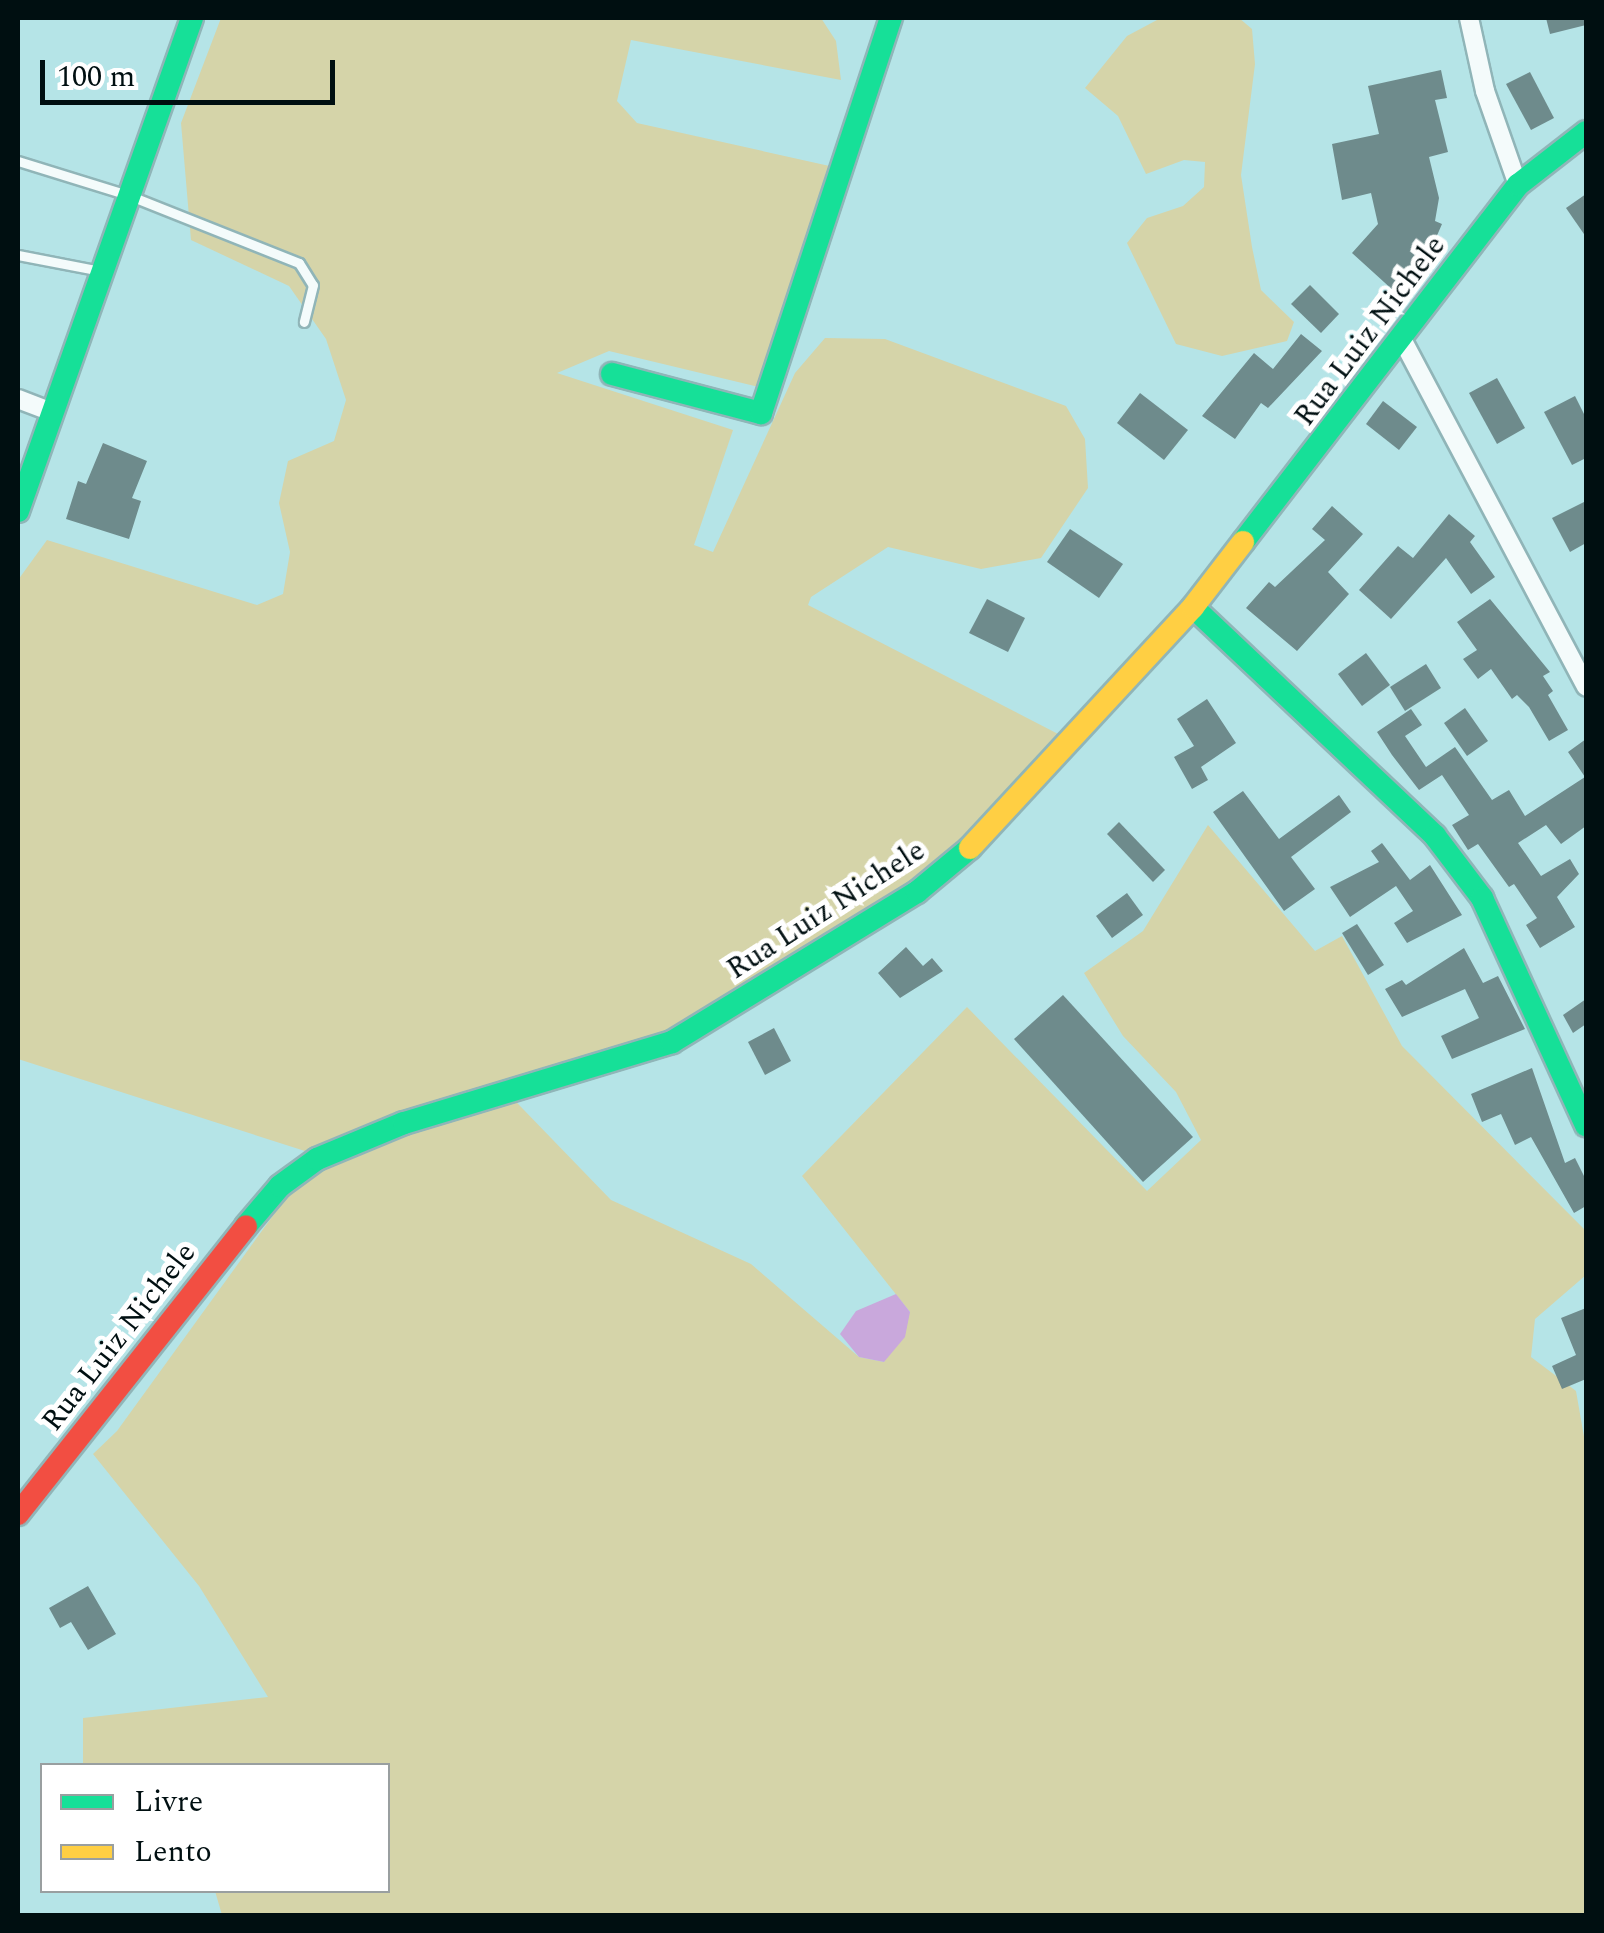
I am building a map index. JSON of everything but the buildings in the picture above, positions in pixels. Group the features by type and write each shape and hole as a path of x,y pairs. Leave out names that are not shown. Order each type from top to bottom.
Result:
{"street":[{"path":"18,511 192,18"},
{"path":"612,374 761,413 891,18"},
{"path":"1469,18 1485,91 1518,186"},
{"name":"Rua Luiz Nichele","path":"18,1514 280,1186 317,1159 404,1124 672,1042 917,892 977,842 1193,607 1404,341 1518,186 1586,132"},
{"path":"1404,341 1586,687"},
{"path":"18,399 52,412"},
{"path":"1193,607 1435,836 1482,898 1586,1126"}],"lane":[{"path":"18,161 128,194 299,263 313,285 304,322"},
{"path":"18,255 101,270"}],"green space":[{"path":"221,18 821,18 836,41 841,80 631,40 617,101 637,123 834,167 763,388 609,351 557,373 733,430 694,545 713,552 795,373 825,338 885,339 1066,406 1085,439 1088,488 1041,558 981,569 888,547 811,597 808,605 1062,736 978,827 908,889 795,960 659,1036 497,1082 611,1200 751,1264 859,1357 884,1362 910,1312 802,1176 967,1007 1147,1191 1201,1140 1176,1092 1123,1036 1084,973 1143,931 1208,825 1315,951 1342,936 1402,1046 1586,1231 1586,1275 1535,1319 1531,1357 1576,1391 1586,1448 1586,1915 222,1915 216,1893 390,1893 390,1763 83,1763 83,1718 268,1697 199,1586 93,1454 117,1431 277,1210 308,1152 18,1059 18,580 47,540 257,605 283,594 290,552 279,503 288,461 334,441 346,400 326,339 289,286 191,240 181,123"},
{"path":"1239,18 1252,29 1255,64 1241,175 1252,247 1261,290 1294,322 1287,341 1222,356 1176,344 1127,243 1147,218 1183,206 1204,187 1205,162 1184,160 1146,174 1118,116 1085,88 1127,36 1157,20"}],"shaded area":[{"path":"896,1294 910,1312 905,1337 884,1362 859,1357 840,1334 856,1311"}],"traffic: fast":[{"path":"18,511 192,18"},
{"path":"612,374 761,413 891,18"},
{"path":"1243,542 1518,185 1586,132"},
{"path":"1193,607 1435,836 1482,898 1586,1125"},
{"path":"246,1226 280,1186 317,1159 404,1123 672,1042 917,892 970,848"}],"traffic: slow":[{"path":"970,848 1193,607 1243,542"}],"traffic: jam":[{"path":"18,1514 246,1226"}]}
